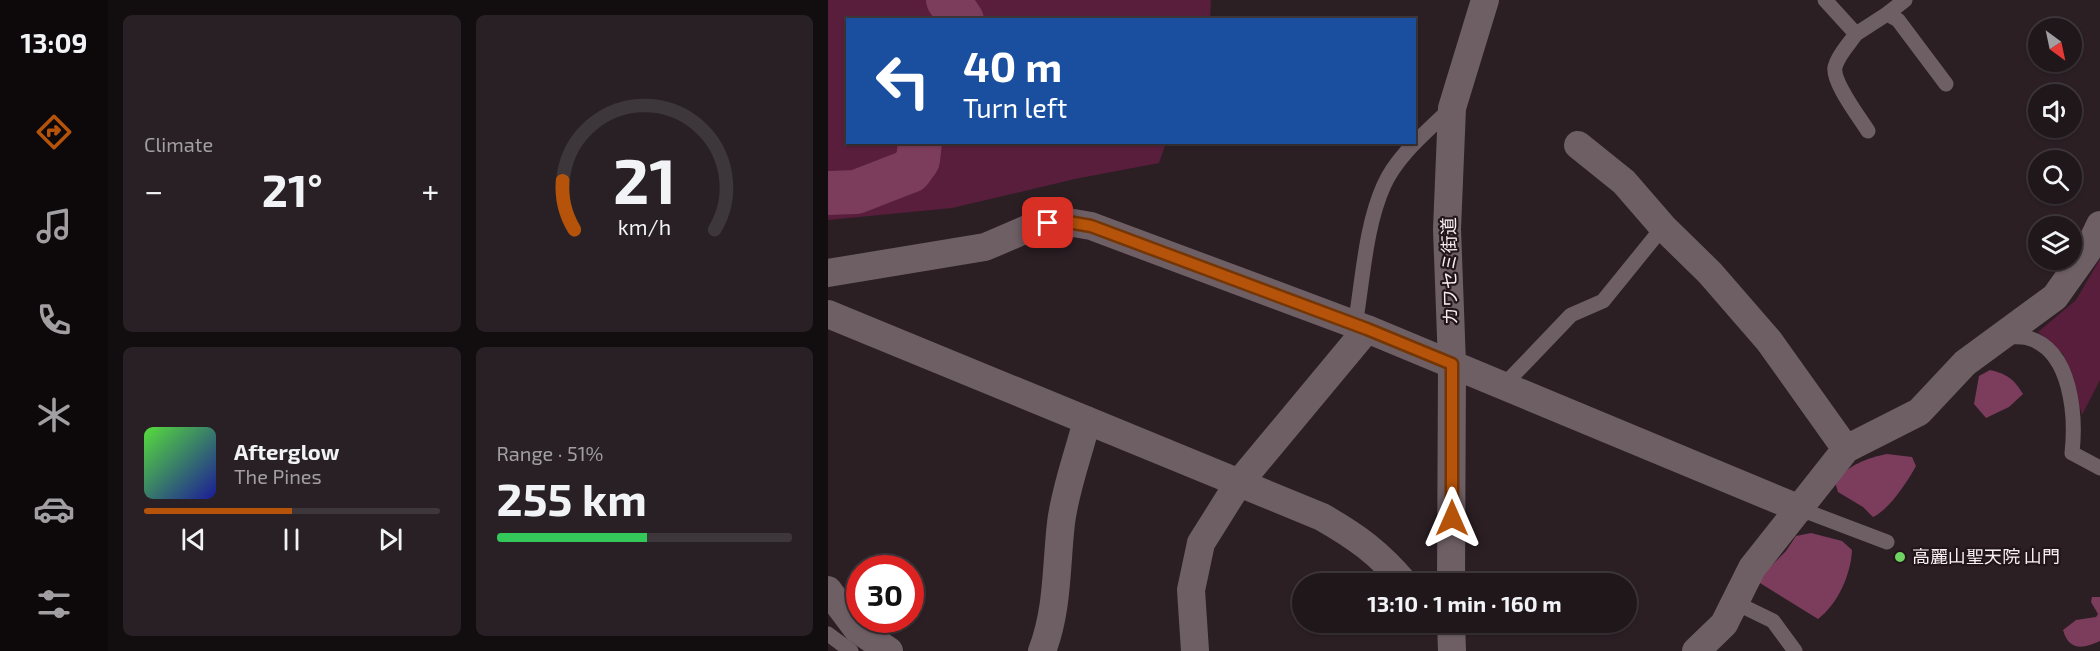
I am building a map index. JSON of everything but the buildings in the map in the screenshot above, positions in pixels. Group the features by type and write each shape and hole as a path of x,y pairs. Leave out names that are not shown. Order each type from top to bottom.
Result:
{"street":[{"name":"カワセミ街道","path":"1451,573 1452,364 1447,230 1452,108 1485,0"},
{"path":"1578,145 1624,182 1663,227 1710,273 1769,341 1846,448"},
{"path":"828,273 985,247 1034,226 1062,221 1091,226 1361,327 1800,509"},
{"path":"1696,651 1724,624 1752,568 1846,448 1919,412 1965,363 2055,297 2087,252 2100,225"},
{"path":"828,314 1322,517 1381,556 1396,573"},
{"path":"1195,651 1191,590 1202,543 1238,484 1361,327"},
{"path":"1042,651 1050,631 1057,581 1061,521 1087,420"},
{"path":"828,590 853,644 889,651"}],"lane":[{"path":"1825,0 1856,34"},
{"path":"1868,131 1837,81 1835,69 1842,53 1856,34 1905,0"},
{"path":"1887,14 1898,20 1946,84"},
{"path":"1416,143 1452,108"},
{"path":"1361,327 1374,215 1385,183 1415,144"},
{"path":"1503,386 1571,315 1603,301 1663,227"},
{"path":"1998,337 2029,338 2044,347 2059,362 2073,407 2075,424 2072,453 2100,468"},
{"path":"1800,509 1887,542"},
{"path":"1734,602 1773,621 1795,651"},
{"path":"828,634 853,644"}],"shaded area":[{"path":"828,0 1211,0 1210,18 846,18 846,144 1166,144 1159,163 1075,179 952,208 828,220"},
{"path":"2100,259 2100,380 2082,415 2072,376 2063,354 2038,332 2076,300"},
{"path":"1990,370 2010,378 2023,394 2009,407 1986,418 1974,404 1979,376"},
{"path":"1887,454 1912,457 1916,466 1892,502 1873,517 1863,507 1838,492 1835,482 1858,463"},
{"path":"1811,533 1842,541 1852,550 1849,569 1842,588 1832,605 1818,619 1760,583 1760,577 1786,551 1796,536"},
{"path":"2092,597 2100,597 2100,641 2082,647 2073,645 2063,630 2076,620 2096,617 2098,614 2091,602"}],"waterway":[{"path":"948,0 961,18"},
{"path":"828,193 856,192 910,171 918,160 920,144"}],"place":[{"name":"高麗山聖天院 山門","path":"1900,557"}],"route":[{"path":"1048,223 1062,221 1091,226 1367,329 1452,364 1452,518"}]}
